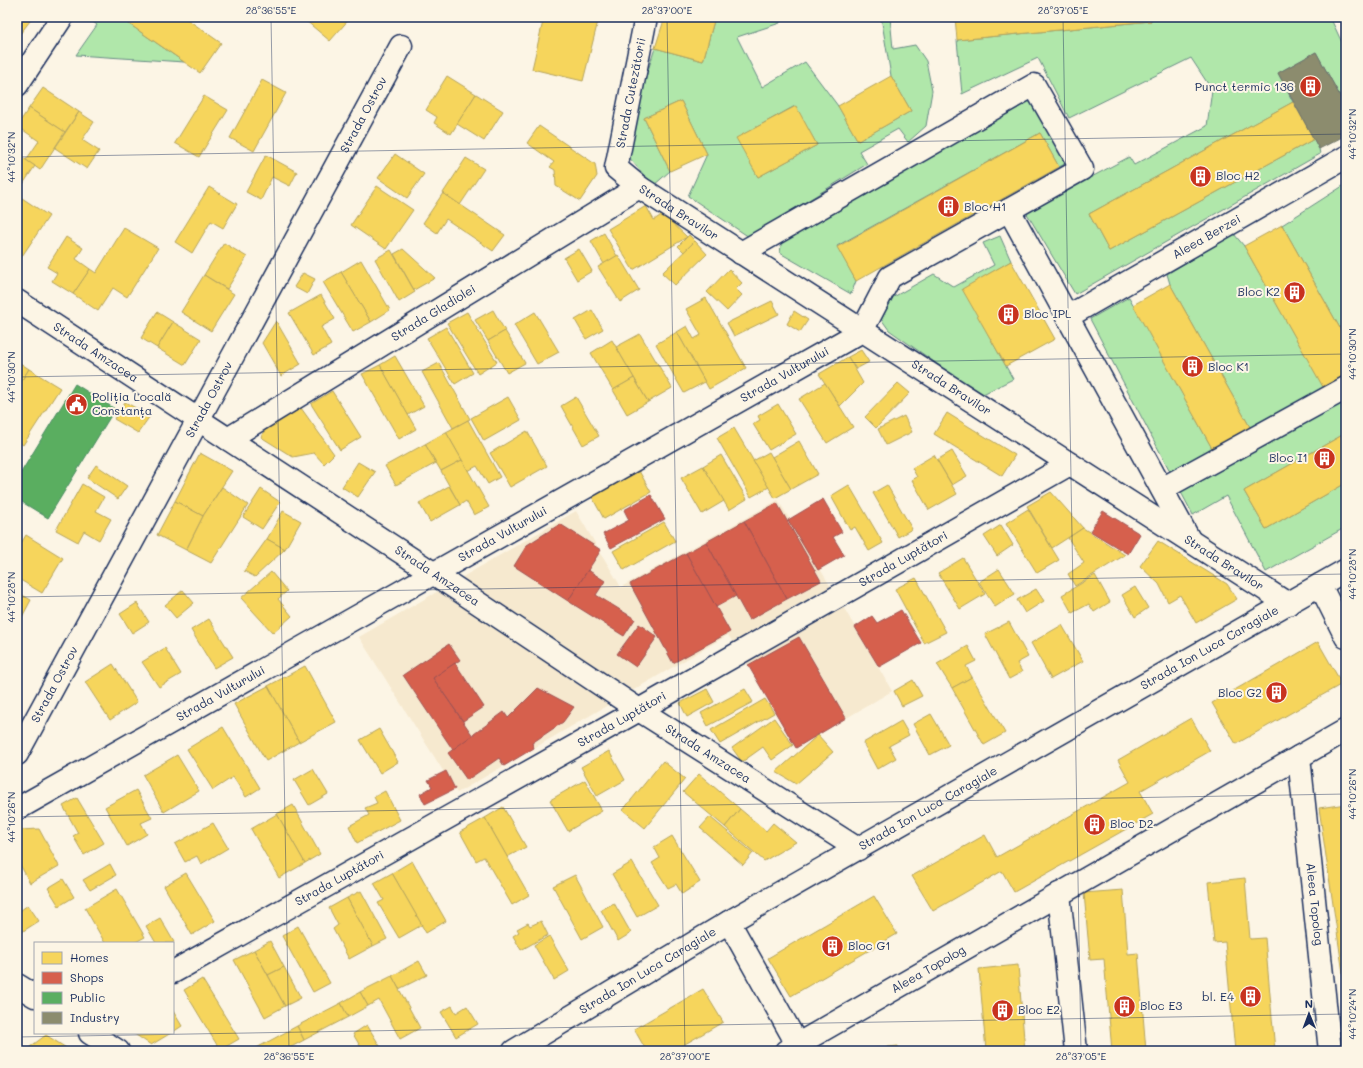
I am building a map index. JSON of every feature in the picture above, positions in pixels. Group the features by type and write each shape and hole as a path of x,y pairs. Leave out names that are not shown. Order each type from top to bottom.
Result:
{"street":[{"path":"17,85 62,17"},
{"name":"Strada Cutezătorii","path":"616,168 646,17"},
{"name":"Strada Ostrov","path":"17,754 402,46"},
{"path":"741,253 1034,85 1082,169 890,277 862,330"},
{"name":"Aleea Berzei","path":"1067,317 1346,157"},
{"name":"Strada Bravilor","path":"616,168 639,187 1288,604"},
{"name":"Strada Gladiolei","path":"228,439 639,187"},
{"path":"1009,210 1190,541"},
{"name":"Strada Amzacea","path":"17,301 434,573 639,710 858,849"},
{"name":"Strada Vulturului","path":"17,809 862,330"},
{"path":"1162,489 1346,388"},
{"name":"Strada Luptători","path":"174,971 639,710 1070,464"},
{"name":"Strada Ion Luca Caragiale","path":"514,1051 729,922 1346,570"},
{"path":"1320,585 1346,637"},
{"name":"Aleea Topolog","path":"794,1049 1059,894 1346,730"},
{"name":"Aleea Topolog","path":"1299,757 1330,1051"},
{"path":"1059,894 1076,1051"},
{"path":"729,922 794,1049"},
{"path":"17,984 34,995"},
{"path":"92,1034 118,1051"}],"shaded area":[{"path":"778,500 892,691 796,748 748,665 728,635 457,793 359,637 576,511 621,587"}],"green space":[{"path":"94,17 119,17 184,62 76,55 97,25 92,21"},
{"path":"715,17 779,17 780,23 737,37 762,87 805,62 838,106 858,141 911,111 891,76 881,17 890,17 893,49 915,45 926,61 932,91 926,126 908,142 898,129 859,151 867,164 749,237 688,196 707,154 681,101 644,118 670,171 653,186 623,150 655,48 703,61","holes":["795,106 817,145 758,177 737,138"]},
{"path":"1150,17 1330,17 1346,51 1346,107 1316,52 1278,73 1293,102 1089,214 1109,251 1314,139 1320,154 1075,294 1026,212 1129,157 1134,165 1207,126 1212,90 1191,58 1069,118 1038,58 962,94 957,40 1151,21"},
{"path":"1032,98 1071,161 1059,167 1040,133 837,246 856,281 851,294 780,253 782,238"},
{"path":"1346,184 1346,339 1282,225"},
{"path":"1234,234 1244,246 1323,386 1346,374 1346,433 1244,491 1266,529 1346,483 1346,527 1266,572 1226,496 1193,515 1090,319 1129,297 1213,450 1251,429 1170,284 1167,274"},
{"path":"1000,236 1011,261 963,289 1013,379 981,395 889,330 879,316 890,299 934,274 954,287 994,265 983,243"}],"building: Homes":[{"path":"17,17 33,17 17,38"},
{"path":"119,17 184,17 221,43 200,73"},
{"path":"308,17 351,17 330,41 305,20"},
{"path":"544,17 599,17 583,81 532,69"},
{"path":"665,17 715,17 703,61 655,48"},
{"path":"955,17 1150,17 1151,21 957,40"},
{"path":"447,76 476,94 451,134 434,123 437,117 426,110"},
{"path":"891,76 911,111 858,141 838,106"},
{"path":"262,80 286,93 254,151 230,138"},
{"path":"43,88 79,112 65,132 29,108"},
{"path":"476,94 503,111 484,141 457,124"},
{"path":"204,96 228,110 199,157 175,143"},
{"path":"681,101 707,154 670,171 644,118"},
{"name":"Bloc H2","path":"1293,102 1314,139 1109,251 1089,214"},
{"path":"796,106 817,145 758,177 736,138"},
{"path":"29,108 65,132 40,170 26,160 39,141 17,126"},
{"path":"79,112 94,122 82,140 99,151 87,169 55,148"},
{"path":"539,126 595,164 597,176 580,201 556,186 555,170 550,167 554,162 527,143"},
{"name":"Bloc H1","path":"1040,133 1059,167 856,281 837,247"},
{"path":"17,154 35,166 17,193"},
{"path":"395,154 424,174 407,198 378,178"},
{"path":"266,155 297,172 290,186 272,177 261,200 246,192"},
{"path":"466,158 484,169 460,205 443,193"},
{"path":"377,186 413,210 386,249 351,225"},
{"path":"209,187 237,204 223,228 211,221 192,253 175,242"},
{"path":"443,193 505,235 493,251 446,219 437,233 423,223"},
{"path":"22,198 49,216 18,262 17,205"},
{"path":"646,206 654,220 663,214 687,237 633,270 608,229"},
{"name":"Bloc K2","path":"1282,225 1346,339 1346,374 1323,387 1244,246"},
{"path":"124,228 158,248 127,297 113,288 98,311 73,294 90,269 96,273"},
{"path":"604,233 617,256 604,264 591,241"},
{"path":"689,235 695,241 684,252 678,246"},
{"path":"66,237 83,248 76,259 90,269 73,294 52,281 57,273 47,267"},
{"path":"695,241 707,254 675,285 662,273"},
{"path":"224,243 247,257 227,289 204,275"},
{"path":"403,249 435,278 414,290 394,254"},
{"path":"579,249 592,271 577,280 564,258"},
{"path":"391,250 415,292 399,302 375,259"},
{"path":"618,255 639,290 620,302 598,267"},
{"path":"361,260 390,310 371,322 341,272"},
{"name":"Bloc IPL","path":"1011,261 1055,339 1006,366 962,289"},
{"path":"729,269 742,283 736,289 742,295 727,311 707,292"},
{"path":"341,272 371,322 353,332 323,282"},
{"path":"303,273 315,279 307,294 294,287"},
{"path":"204,275 234,294 211,331 181,312"},
{"name":"Bloc K1","path":"1170,284 1251,429 1213,450 1133,305"},
{"path":"321,295 335,319 321,327 331,345 314,355 289,313"},
{"path":"706,298 746,368 709,389 677,332 687,326 694,339 701,335 686,309"},
{"path":"772,301 779,314 734,336 727,323"},
{"path":"493,310 505,331 488,341 475,320"},
{"path":"592,310 603,329 586,339 575,320"},
{"path":"794,311 808,320 800,332 787,324"},
{"path":"157,312 173,322 157,348 141,338"},
{"path":"467,312 497,362 478,374 447,323"},
{"path":"535,312 559,352 537,364 514,325"},
{"path":"276,321 301,364 281,376 262,343"},
{"path":"173,322 201,339 185,365 157,348"},
{"path":"446,327 473,373 455,384 427,338"},
{"path":"505,331 525,363 507,373 488,341"},
{"path":"677,332 705,382 684,393 656,344"},
{"path":"640,334 672,388 648,402 616,347"},
{"path":"612,340 634,378 613,390 591,353"},
{"path":"861,350 869,362 856,369 848,357"},
{"path":"395,356 424,406 408,415 380,365"},
{"path":"848,357 863,383 840,406 819,374"},
{"path":"17,361 29,369 17,388"},
{"path":"439,363 470,419 453,428 422,372"},
{"path":"380,365 416,429 399,439 362,374"},
{"path":"29,369 60,388 23,445 17,441 17,388"},
{"path":"634,378 648,402 627,414 613,390"},
{"path":"825,383 853,427 827,443 799,399"},
{"path":"898,383 910,393 876,428 865,417"},
{"path":"332,391 361,437 340,450 311,404"},
{"path":"508,397 521,420 484,441 471,418"},
{"path":"576,397 599,436 583,445 561,406"},
{"path":"125,402 150,416 138,433 114,419"},
{"path":"778,404 796,434 769,450 753,424 760,420 758,416"},
{"path":"301,408 334,454 324,464 314,453 293,457 261,437 264,431"},
{"path":"947,413 1015,455 1002,476 934,434"},
{"path":"904,416 912,432 886,445 878,429"},
{"path":"468,420 500,477 488,484 477,466 468,471 446,432"},
{"path":"734,428 769,487 751,497 717,438"},
{"path":"527,431 547,466 510,487 490,453"},
{"path":"446,432 462,460 441,471 425,444"},
{"name":"Bloc I1","path":"1346,433 1346,483 1266,529 1244,491"},
{"path":"799,441 818,474 791,489 772,457"},
{"path":"425,444 436,463 396,485 385,466"},
{"path":"952,451 967,476 952,485 937,460"},
{"path":"769,452 791,489 775,498 753,461"},
{"path":"200,453 232,471 203,516 175,501"},
{"path":"721,455 747,499 729,510 703,466"},
{"path":"934,455 957,494 929,510 912,480 917,477 912,468"},
{"path":"462,460 489,507 474,515 466,501 460,505 441,471"},
{"path":"358,462 375,472 358,497 342,487"},
{"path":"96,465 127,486 118,499 87,478"},
{"path":"703,466 724,501 702,514 681,478"},
{"path":"639,471 651,492 604,519 592,497"},
{"path":"82,484 104,497 96,511 111,519 99,540 84,531 78,542 56,530"},
{"path":"849,485 883,543 869,551 855,527 850,530 831,496"},
{"path":"887,485 912,529 898,537 873,493"},
{"path":"449,486 460,505 430,522 419,503"},
{"path":"222,487 248,505 211,563 186,550 203,516"},
{"path":"261,489 280,502 262,529 243,517"},
{"path":"1051,492 1083,528 1052,548 1027,506"},
{"path":"175,501 203,516 186,550 157,535"},
{"path":"1028,509 1059,560 1037,573 1006,523"},
{"path":"283,511 301,521 285,549 267,539"},
{"path":"664,522 675,541 624,570 613,551"},
{"path":"1001,525 1013,545 997,556 984,536"},
{"path":"1083,528 1125,555 1075,586 1068,574 1084,563 1068,538"},
{"path":"26,535 63,558 42,593 17,578 17,550"},
{"path":"267,539 285,549 255,577 244,571"},
{"path":"1158,541 1227,584 1237,599 1196,623 1180,595 1168,602 1159,584 1140,566"},
{"path":"963,558 985,594 960,609 938,573"},
{"path":"999,569 1015,594 995,607 979,582"},
{"path":"271,572 287,591 278,599 292,616 273,633 241,598"},
{"path":"1095,575 1110,602 1094,612 1089,604 1072,613 1062,595"},
{"path":"916,578 946,632 924,643 895,589"},
{"path":"1135,587 1148,608 1135,617 1122,595"},
{"path":"1036,589 1044,601 1025,613 1017,600"},
{"path":"183,590 194,603 176,618 165,605"},
{"path":"17,592 31,600 22,617 17,614"},
{"path":"137,603 149,622 132,633 120,614"},
{"path":"209,619 233,657 214,668 191,630"},
{"path":"1009,622 1028,657 1017,663 1022,672 1009,679 985,634"},
{"path":"1062,625 1083,661 1051,679 1031,643"},
{"name":"Bloc G2","path":"1318,642 1342,684 1236,744 1212,703"},
{"path":"968,646 976,661 966,666 972,677 952,688 937,664"},
{"path":"165,648 181,674 159,687 142,662"},
{"path":"113,664 137,702 110,720 85,682"},
{"path":"305,666 336,722 299,742 268,686"},
{"path":"972,677 1005,733 984,745 952,688"},
{"path":"913,680 922,696 902,706 894,691"},
{"path":"268,686 299,742 266,761 234,704"},
{"path":"707,689 714,702 687,717 680,703"},
{"path":"745,689 753,702 708,726 701,713"},
{"path":"765,699 774,713 720,744 711,730"},
{"path":"931,714 949,745 930,755 913,724"},
{"path":"774,718 793,745 772,760 763,747 742,762 732,748"},
{"name":"Bloc D2","path":"1191,718 1210,751 1140,791 1153,814 1014,892 1002,871 933,911 912,876 985,835 997,857 1130,782 1118,760"},
{"path":"901,721 909,735 889,746 896,758 877,769 863,743"},
{"path":"223,727 260,788 246,797 233,777 213,790 187,749"},
{"path":"379,729 398,762 380,773 360,740"},
{"path":"818,735 833,752 796,784 776,772"},
{"path":"609,751 625,780 597,796 581,767"},
{"path":"177,755 199,791 164,812 143,775"},
{"path":"663,761 685,779 645,828 623,810"},
{"path":"313,769 328,794 309,805 294,780"},
{"path":"699,774 740,809 725,827 683,792"},
{"path":"585,780 602,811 568,831 550,800"},
{"path":"136,790 152,818 141,823 147,834 127,846 105,807"},
{"path":"385,791 400,820 357,843 349,826 369,815 365,808 377,803 374,797"},
{"path":"77,798 104,843 84,855 73,836 78,833 63,806"},
{"path":"1346,804 1346,994 1319,808"},
{"path":"293,805 320,854 305,863 277,814"},
{"path":"503,807 526,847 507,857 485,818"},
{"path":"740,809 766,831 773,823 796,842 764,861 725,827"},
{"path":"277,814 305,863 279,878 251,829"},
{"path":"710,817 753,853 743,865 700,828"},
{"path":"485,818 529,895 512,905 484,857 476,861 460,832"},
{"path":"213,823 228,848 201,864 197,856 185,862 175,844"},
{"path":"39,829 59,866 30,883 17,859 17,831"},
{"path":"672,836 700,882 682,894 676,884 668,888 652,863 660,858 654,847"},
{"path":"412,861 446,921 426,933 392,873"},
{"path":"632,862 658,905 637,917 612,874"},
{"path":"110,864 116,875 90,890 83,880"},
{"path":"186,873 215,921 192,935 164,886"},
{"path":"392,873 422,925 399,938 378,903 384,900 374,883"},
{"path":"575,875 603,927 582,939 553,886"},
{"name":"bl. E4","path":"1245,878 1250,939 1265,938 1275,1051 1235,1051 1225,942 1214,943 1208,882"},
{"path":"63,879 74,897 59,906 48,888"},
{"path":"117,889 145,937 136,942 104,942 85,908"},
{"name":"Bloc E3","path":"1123,890 1128,954 1138,953 1146,1051 1112,1051 1104,959 1090,960 1084,893"},
{"path":"361,891 387,939 373,946 347,898"},
{"name":"Bloc G1","path":"874,896 897,934 791,996 768,958"},
{"path":"347,898 373,946 349,959 333,929 338,925 329,908"},
{"path":"614,903 631,933 618,941 601,910"},
{"path":"28,905 39,921 17,935 17,913"},
{"path":"160,918 174,942 155,942 146,926"},
{"path":"541,921 548,935 521,950 513,936 519,932 517,929 528,923 530,926"},
{"path":"298,926 330,983 313,992 282,936"},
{"path":"549,936 569,971 554,980 534,945"},
{"path":"270,941 284,967 268,975 254,950"},
{"path":"254,950 285,1006 265,1017 234,960"},
{"path":"419,961 427,975 399,989 392,976"},
{"name":"Bloc E2","path":"1018,965 1025,1051 986,1051 979,969"},
{"path":"284,967 301,998 285,1006 268,975"},
{"path":"392,976 420,1028 400,1039 379,1000 368,1006 360,992"},
{"path":"202,979 239,1039 220,1050 184,990"},
{"path":"703,989 723,1022 673,1051 644,1051 646,1050 634,1029"},
{"path":"360,992 368,1006 348,1017 341,1003"},
{"path":"341,1003 348,1017 304,1040 297,1026"},
{"path":"452,1006 456,1013 467,1006 478,1024 456,1037 441,1012"},
{"path":"174,1013 182,1026 174,1031"},
{"path":"367,1025 383,1051 363,1051 353,1034"},
{"path":"297,1026 304,1040 284,1051 251,1051"},
{"path":"134,1034 169,1034 151,1045"},
{"path":"46,1035 71,1051 34,1051 30,1047"},
{"path":"898,1046 899,1051 859,1051 859,1050"},
{"path":"30,1047 34,1051 25,1051"}],"building: Shops":[{"path":"651,495 665,519 611,548 603,534 629,520 624,510"},
{"path":"823,499 842,532 833,537 844,555 818,570 788,520"},
{"path":"777,503 821,581 787,599 744,521"},
{"path":"1103,511 1140,534 1128,554 1090,531"},
{"path":"744,521 787,599 749,620 706,542"},
{"path":"560,524 601,550 568,601 514,566 527,545"},
{"path":"706,542 736,596 716,607 686,553"},
{"path":"686,553 730,632 673,663 630,584"},
{"path":"588,570 605,581 596,595 635,619 624,636 568,601"},
{"path":"901,610 921,643 879,667 855,627 872,616 877,623"},
{"path":"639,624 657,637 636,667 617,654"},
{"path":"799,637 846,718 796,748 748,665"},
{"path":"449,644 460,660 433,678 473,736 453,750 403,675"},
{"path":"455,663 484,707 463,721 433,678"},
{"path":"538,688 574,707 563,722 532,743 534,748 504,766 499,758 467,780 448,753 504,712 508,718"},
{"path":"446,771 455,789 425,804 420,794 432,787 428,780"}],"building: Public":[{"path":"75,384 115,409 48,518 17,499 17,479"}],"building: Industry":[{"name":"Punct termic 136","path":"1316,52 1346,107 1346,135 1319,149 1278,73"}],"place":[{"name":"Punct termic 136","path":"1310,87"},
{"name":"Bloc H2","path":"1201,176"},
{"name":"Bloc H1","path":"948,207"},
{"name":"Bloc K2","path":"1295,292"},
{"name":"Bloc IPL","path":"1009,314"},
{"name":"Bloc K1","path":"1192,367"},
{"name":"Poliția Locală Constanța","path":"77,404"},
{"name":"Bloc I1","path":"1324,458"},
{"name":"Bloc G2","path":"1277,693"},
{"name":"Bloc D2","path":"1095,824"},
{"name":"Bloc G1","path":"833,946"},
{"name":"bl. E4","path":"1250,997"},
{"name":"Bloc E3","path":"1125,1006"},
{"name":"Bloc E2","path":"1002,1010"}]}
